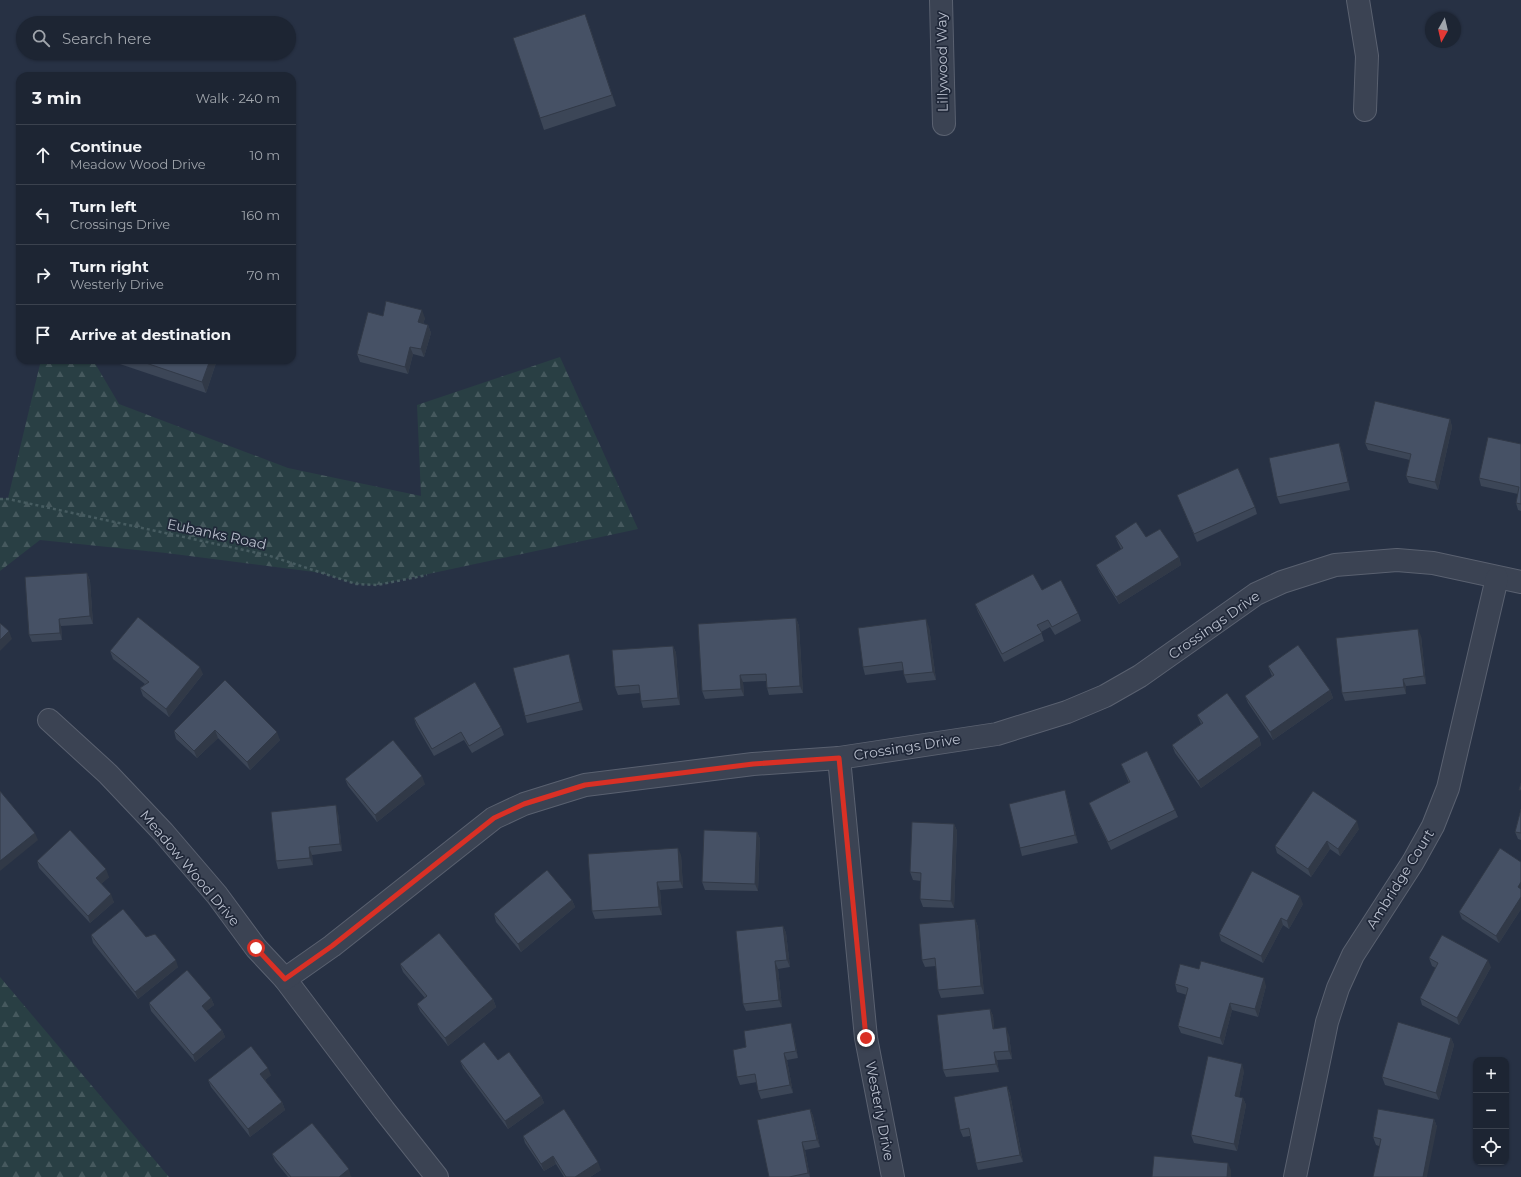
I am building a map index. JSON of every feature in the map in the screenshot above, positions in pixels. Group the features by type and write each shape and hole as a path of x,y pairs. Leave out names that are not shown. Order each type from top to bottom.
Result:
{"street":[{"name":"Lillywood Way","path":"941,0 944,124"},
{"path":"1358,0 1367,56 1365,110"},
{"name":"Crossings Drive","path":"285,979 332,946 494,818 524,804 585,785 753,764 839,758 997,734 1067,712 1105,696 1140,676 1256,594 1282,582 1336,565 1397,560 1433,563 1521,582"},
{"name":"Ambridge Court","path":"1295,1177 1328,1022 1338,988 1353,955 1413,862 1433,826 1448,788 1497,578"},
{"name":"Meadow Wood Drive","path":"49,720 108,774 163,832 217,895 256,948 285,979 384,1110 437,1177"},
{"name":"Westerly Drive","path":"839,758 866,1038 893,1177"}],"path":[{"name":"Eubanks Road","path":"0,499 8,499 267,555 356,584 377,585 427,575"}],"green space":[{"path":"560,357 638,529 377,585 356,584 322,573 166,553 40,540 0,571 0,499 8,498 40,364 95,364 119,404 288,468 421,496 417,405"},
{"path":"0,977 169,1177 0,1177"}],"building":[{"path":"585,14 612,95 540,118 513,38"},
{"path":"386,301 422,310 418,322 428,325 421,349 410,347 405,367 357,354 368,312 383,316"},
{"path":"149,364 209,364 202,382"},
{"path":"1375,401 1450,419 1435,482 1406,476 1411,454 1365,443"},
{"path":"1488,437 1521,444 1521,504 1516,503 1519,487 1479,478"},
{"path":"1339,443 1348,482 1277,497 1269,458"},
{"path":"1238,468 1255,507 1194,534 1177,495"},
{"path":"1136,522 1146,537 1160,529 1179,557 1116,597 1096,565 1123,548 1115,536"},
{"path":"87,573 90,616 59,619 60,633 29,635 25,577"},
{"path":"1033,574 1042,590 1061,580 1078,613 1052,627 1048,620 1037,625 1042,633 1002,654 975,604"},
{"path":"138,617 200,667 166,709 140,688 149,682 110,651"},
{"path":"796,618 800,686 767,688 766,674 740,675 741,689 702,691 698,624"},
{"path":"926,619 933,672 904,675 902,662 863,667 858,628"},
{"path":"0,623 9,631 0,640"},
{"path":"1418,629 1424,676 1403,679 1404,687 1342,693 1336,638"},
{"path":"1298,645 1330,690 1270,732 1245,696 1274,675 1268,666"},
{"path":"673,646 678,698 641,701 639,685 615,687 612,650"},
{"path":"569,654 580,702 525,716 513,668"},
{"path":"225,680 277,732 247,762 215,730 194,751 174,731"},
{"path":"475,682 501,727 469,746 461,732 432,749 414,718"},
{"path":"1227,693 1259,737 1198,781 1172,745 1203,723 1197,715"},
{"path":"393,740 422,776 375,815 345,779"},
{"path":"1147,751 1175,810 1108,842 1089,803 1130,782 1121,764"},
{"path":"1065,790 1075,835 1020,848 1009,804"},
{"path":"0,791 35,833 0,861"},
{"path":"1313,791 1357,821 1338,849 1327,841 1308,869 1275,846"},
{"path":"336,805 340,844 309,847 310,858 276,861 271,812"},
{"path":"1521,809 1521,833 1515,832"},
{"path":"912,822 954,824 951,901 920,899 921,873 910,872"},
{"path":"70,830 106,869 96,878 111,894 88,916 37,861"},
{"path":"704,830 757,832 755,884 702,882"},
{"path":"678,848 680,881 657,882 659,907 592,911 588,854"},
{"path":"1500,848 1521,862 1521,882 1518,887 1521,889 1521,897 1496,936 1459,912"},
{"path":"547,870 572,900 518,944 494,914"},
{"path":"1252,871 1300,896 1287,921 1281,918 1261,956 1219,934"},
{"path":"123,909 146,937 155,934 176,960 135,992 91,935"},
{"path":"975,919 981,986 938,990 935,958 922,960 919,924"},
{"path":"783,926 787,960 775,961 779,1000 743,1004 736,931"},
{"path":"439,933 493,999 445,1038 417,1004 427,996 400,964"},
{"path":"1442,935 1488,960 1457,1018 1420,998 1438,963 1429,958"},
{"path":"1201,961 1264,978 1255,1009 1230,1003 1220,1038 1178,1026 1188,988 1175,984 1180,964 1199,969"},
{"path":"187,970 211,998 202,1006 222,1030 193,1055 149,1003"},
{"path":"990,1009 993,1029 1006,1027 1009,1051 994,1052 996,1064 943,1070 937,1015"},
{"path":"1398,1022 1451,1038 1436,1093 1382,1077"},
{"path":"791,1023 796,1051 784,1053 790,1085 758,1091 755,1074 737,1077 733,1050 746,1047 744,1031"},
{"path":"484,1042 498,1060 509,1052 541,1096 505,1121 460,1061"},
{"path":"251,1046 268,1068 260,1074 282,1102 248,1129 208,1080"},
{"path":"1208,1056 1242,1064 1235,1096 1243,1098 1234,1144 1191,1135"},
{"path":"1007,1086 1020,1155 976,1163 969,1128 960,1130 954,1097"},
{"path":"564,1109 598,1162 575,1177 566,1177 553,1156 541,1164 523,1136"},
{"path":"810,1109 817,1140 802,1142 808,1173 789,1177 769,1177 757,1120"},
{"path":"1378,1109 1434,1119 1423,1177 1373,1177 1381,1139 1373,1137"},
{"path":"312,1123 349,1169 339,1177 291,1177 272,1154"},
{"path":"1154,1156 1228,1163 1227,1177 1152,1177"}],"route":[{"path":"256,948 285,979 332,946 494,818 524,804 585,785 753,764 839,758 866,1038"}]}
